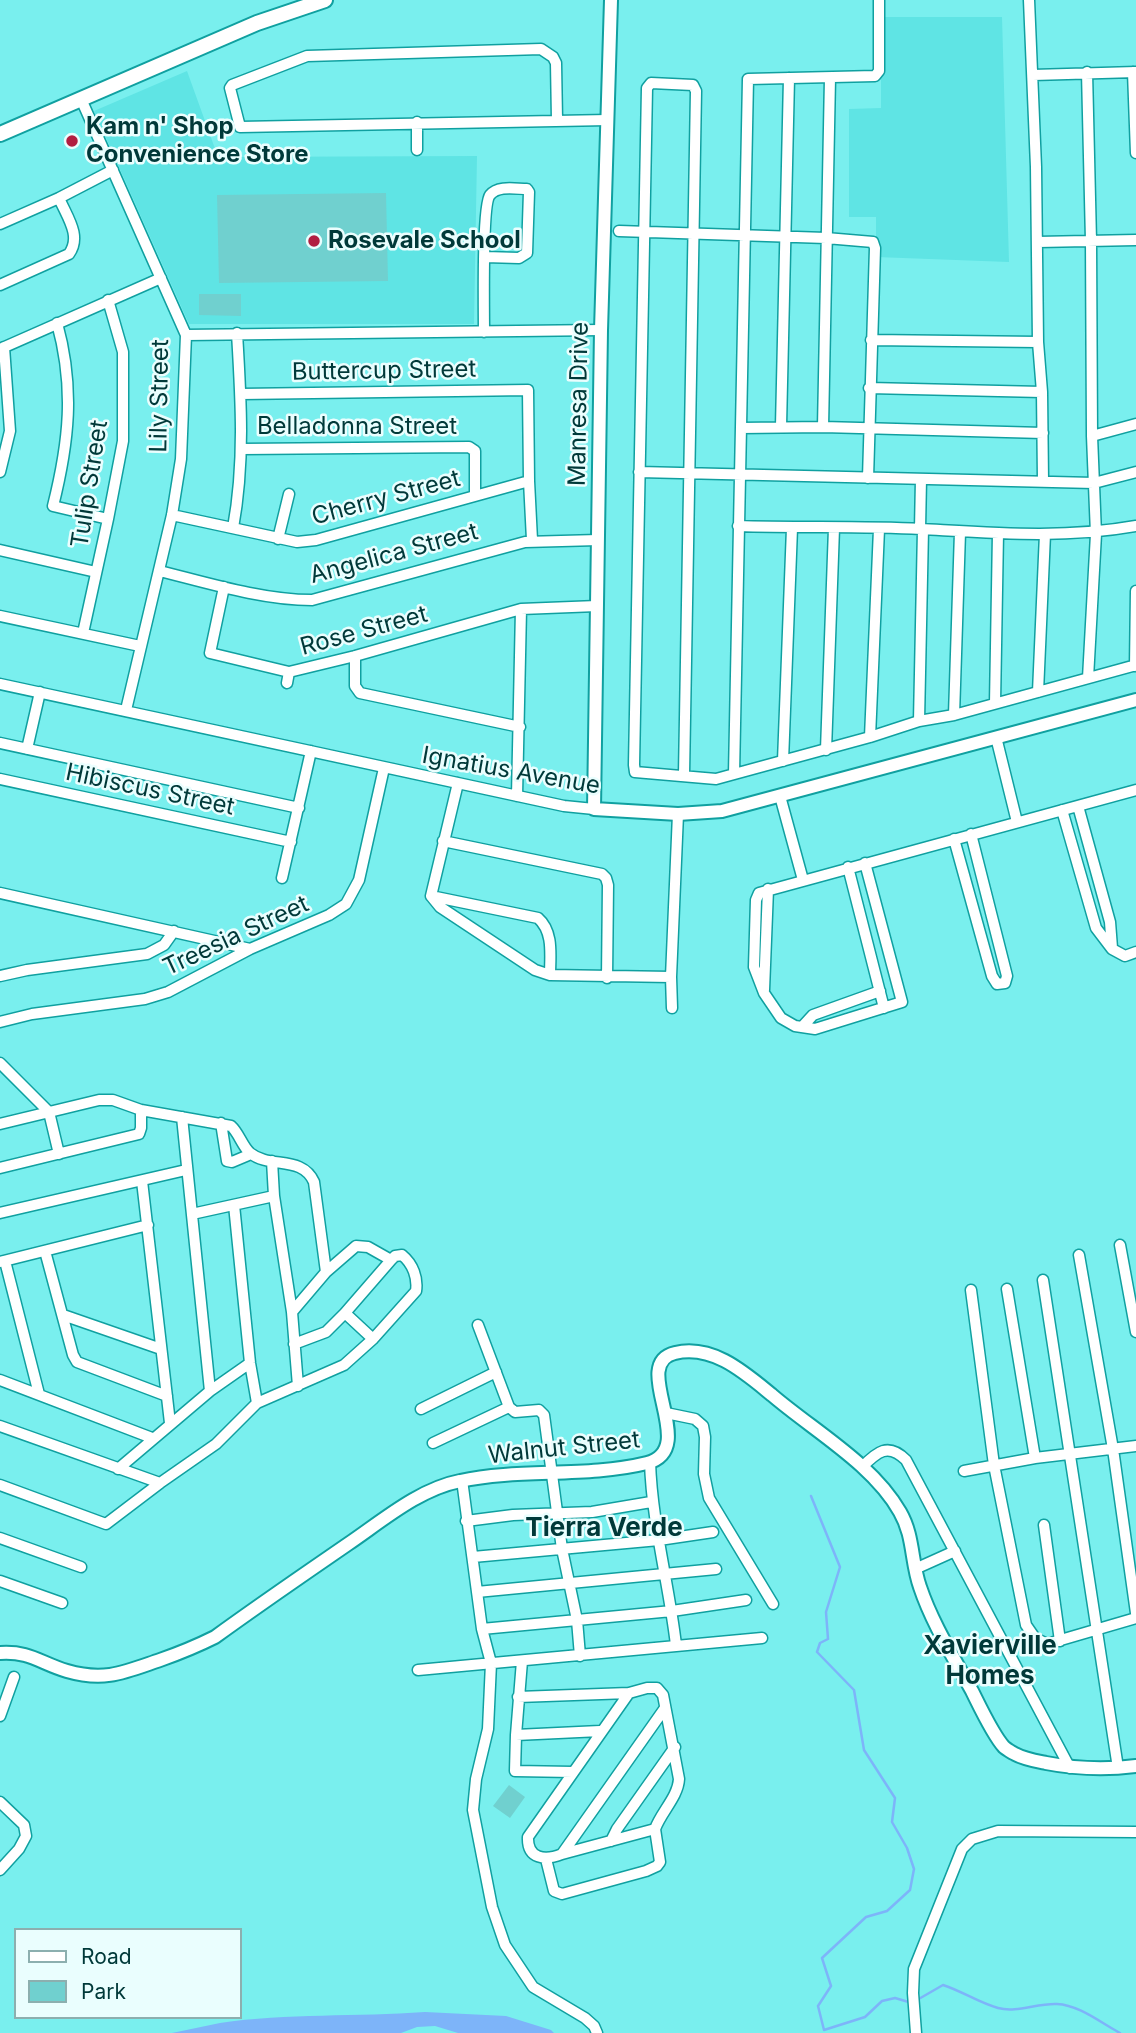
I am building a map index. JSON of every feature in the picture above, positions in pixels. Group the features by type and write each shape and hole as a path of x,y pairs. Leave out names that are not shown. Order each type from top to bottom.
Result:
{"main road":[{"path":"0,134 257,23 325,0"}],"street":[{"name":"Manresa Drive","path":"594,809 601,331 611,0"},
{"path":"734,774 748,79 876,76 878,0"},
{"path":"1029,0 1044,481"},
{"path":"557,120 556,63 553,57 541,49 307,57 230,88 240,127 608,120"},
{"path":"1087,72 1096,534 1088,678"},
{"path":"1033,75 1135,72 1136,153"},
{"path":"781,426 789,78"},
{"path":"823,427 830,78"},
{"path":"684,775 696,91 693,85 685,83 652,83 648,86 643,233 634,769 638,774 684,775 706,779 734,774 1136,665 1136,590"},
{"name":"Lily Street","path":"81,99 186,335 181,459 160,570 126,710"},
{"path":"417,122 417,150"},
{"path":"0,224 113,170"},
{"path":"484,332 485,257 486,201 492,192 501,188 527,189 527,253 519,258 485,257"},
{"path":"0,285 69,254 75,245 75,236 59,198"},
{"path":"619,231 826,238 870,241 874,244 868,478"},
{"path":"1038,242 1136,240"},
{"path":"0,472 10,431 2,348 161,278"},
{"name":"Tulip Street","path":"83,633 122,441 123,352 108,300"},
{"path":"57,323 67,362 69,403 64,460 53,506 108,519"},
{"path":"186,335 601,331"},
{"path":"233,528 239,496 242,449 237,333"},
{"path":"871,340 1038,342"},
{"path":"869,388 1042,392"},
{"name":"Buttercup Street","path":"241,394 528,390 529,481"},
{"path":"1092,436 1136,424"},
{"path":"741,428 781,426 1043,433"},
{"name":"Belladonna Street","path":"242,449 473,448 475,495"},
{"path":"639,472 1094,482 1136,472"},
{"path":"919,722 921,479"},
{"path":"529,481 532,540"},
{"name":"Cherry Street","path":"172,515 297,542 316,540 529,481"},
{"path":"278,539 289,494"},
{"path":"738,526 1045,534 1096,534 1136,526"},
{"path":"783,761 792,528"},
{"path":"826,750 834,528"},
{"path":"870,737 878,529"},
{"path":"954,715 960,532"},
{"path":"995,703 998,533"},
{"path":"1038,692 1045,534"},
{"name":"Angelica Street","path":"160,570 224,587 297,600 312,600 532,540 598,540"},
{"path":"0,550 96,572"},
{"name":"Rose Street","path":"224,587 210,653 288,677 521,609 597,606"},
{"path":"517,796 521,609"},
{"path":"0,616 141,646"},
{"path":"355,656 354,681 356,690 360,693 520,727"},
{"name":"Ignatius Avenue","path":"0,684 564,806 678,814 722,811 1136,700"},
{"path":"27,749 40,692"},
{"path":"996,737 1017,822"},
{"path":"0,743 299,808"},
{"path":"282,878 311,751"},
{"name":"Treesia Street","path":"0,1022 32,1014 145,999 168,992 250,949 329,915 346,904 359,880 384,768"},
{"name":"Hibiscus Street","path":"0,779 291,842"},
{"path":"431,896 458,783"},
{"path":"865,863 902,1002 815,1029 795,1026 781,1018 764,993 754,967 756,901 759,893 848,867 1135,791"},
{"path":"780,796 803,880"},
{"path":"1078,806 1110,922 1112,949"},
{"path":"1062,810 1096,928 1112,949 1125,956 1136,953"},
{"path":"672,1008 678,814"},
{"path":"954,839 992,976 997,985 1005,983 1006,975 971,834"},
{"path":"443,841 602,874 608,885 607,978"},
{"path":"848,867 884,1008"},
{"path":"0,893 250,949"},
{"path":"431,896 538,918 544,923 549,934 550,975"},
{"path":"431,896 440,907 535,970 550,975 607,978 671,977"},
{"path":"0,976 147,954 164,945 174,930"},
{"path":"802,1027 813,1015 880,991"},
{"path":"0,1063 49,1112 59,1154"},
{"path":"0,1082 14,1078"},
{"path":"0,1124 105,1099 141,1110 220,1123 234,1128 251,1154 304,1168 310,1173 314,1182 326,1272"},
{"path":"0,1168 139,1134 141,1110"},
{"path":"182,1117 210,1391"},
{"path":"220,1123 226,1161 232,1163 251,1154"},
{"path":"272,1161 274,1196 292,1312 298,1385"},
{"path":"0,1213 187,1170"},
{"path":"142,1181 170,1423"},
{"path":"192,1214 274,1196"},
{"path":"234,1205 250,1363 257,1404"},
{"path":"38,1394 2,1261 148,1225"},
{"path":"1120,1245 1136,1332"},
{"path":"292,1312 326,1272 356,1246 368,1247 391,1260"},
{"path":"45,1251 73,1355 82,1366 167,1396"},
{"path":"0,1485 106,1524 216,1444 257,1404 344,1365 373,1339 416,1291 414,1270 408,1260 399,1255 391,1260 326,1332 294,1344"},
{"path":"1079,1255 1113,1449 1136,1613"},
{"path":"1043,1280 1118,1768"},
{"path":"1007,1289 1035,1458"},
{"path":"971,1290 994,1465 1024,1621 1035,1639 1047,1644 1136,1618"},
{"path":"345,1313 373,1339"},
{"path":"63,1315 161,1349"},
{"path":"478,1325 509,1407 516,1412 539,1410 546,1421 562,1549 577,1620 580,1656"},
{"name":"Walnut Street","path":"0,1653 27,1654 44,1663 86,1676 107,1677 131,1672 215,1637 391,1514 433,1489 462,1480 553,1474 650,1462 663,1451 668,1438 658,1370 663,1359 674,1353 693,1352 717,1357 746,1373 862,1466"},
{"path":"118,1469 170,1423 250,1363"},
{"path":"421,1409 496,1372"},
{"path":"0,1380 152,1438"},
{"path":"433,1443 509,1407"},
{"path":"666,1413 695,1419 703,1426 704,1474 709,1498 773,1604"},
{"path":"0,1426 160,1483"},
{"path":"964,1471 1035,1458 1136,1446"},
{"path":"1070,1768 905,1460 898,1452 887,1450 874,1454 862,1466 879,1483 902,1515 912,1543 915,1569 924,1600 1004,1747 1023,1758 1070,1768 1136,1766"},
{"path":"650,1462 651,1502 673,1611 676,1646"},
{"path":"462,1480 482,1629 491,1663 488,1729 476,1779 474,1810 492,1908 505,1945 533,1987 585,2018 597,2033"},
{"path":"466,1521 592,1512 651,1502"},
{"path":"1044,1525 1060,1641"},
{"path":"473,1557 659,1540 713,1532"},
{"path":"0,1538 81,1567"},
{"path":"915,1569 955,1551"},
{"path":"477,1592 716,1569"},
{"path":"0,1581 62,1603"},
{"path":"482,1629 673,1611 746,1600"},
{"path":"418,1670 762,1638"},
{"path":"522,1661 515,1771 573,1772"},
{"path":"0,1716 14,1677"},
{"path":"518,1697 629,1693 657,1688 663,1695 675,1746 678,1787 655,1829 660,1862 657,1866 557,1893 551,1883 546,1859"},
{"path":"629,1693 528,1837 527,1845 531,1853 546,1859 655,1829"},
{"path":"562,1854 665,1708"},
{"path":"516,1735 600,1731"},
{"path":"611,1841 675,1746"},
{"path":"0,1802 26,1830 25,1840 2,1863"},
{"path":"916,2033 914,1969 962,1849 972,1839 998,1831 1136,1832"}],"shaded area":[{"path":"881,17 1002,17 1009,262 876,257 876,217 849,217 849,109 881,108"},
{"name":"Rosevale School","path":"187,71 218,157 477,156 474,324 189,324 94,111"},
{"path":"425,2012 506,2016 554,2033 458,2033 435,2026 417,2027 401,2033 172,2033 245,2020"}],"green space":[{"path":"386,193 388,281 219,283 217,195"},
{"path":"199,294 241,294 241,316 199,315"},
{"path":"509,1785 525,1797 510,1818 493,1806"}],"waterway":[{"path":"811,1496 840,1567 826,1612 828,1639 820,1643 817,1652 854,1690 864,1750 895,1798 892,1822 907,1848 914,1869 910,1890 887,1911 866,1917 822,1958 831,1986 818,2006 824,2030 865,2017 882,2001 895,1998 912,2003"},
{"path":"917,2000 943,1985 998,2008 1065,2005 1082,2011 1120,2033"}],"place":[{"name":"Kam n' Shop Convenience Store","path":"72,141"},
{"name":"Rosevale School","path":"314,241"}],"district":[{"name":"Tierra Verde","path":"604,1528"},
{"name":"Xavierville Homes","path":"990,1661"}]}
